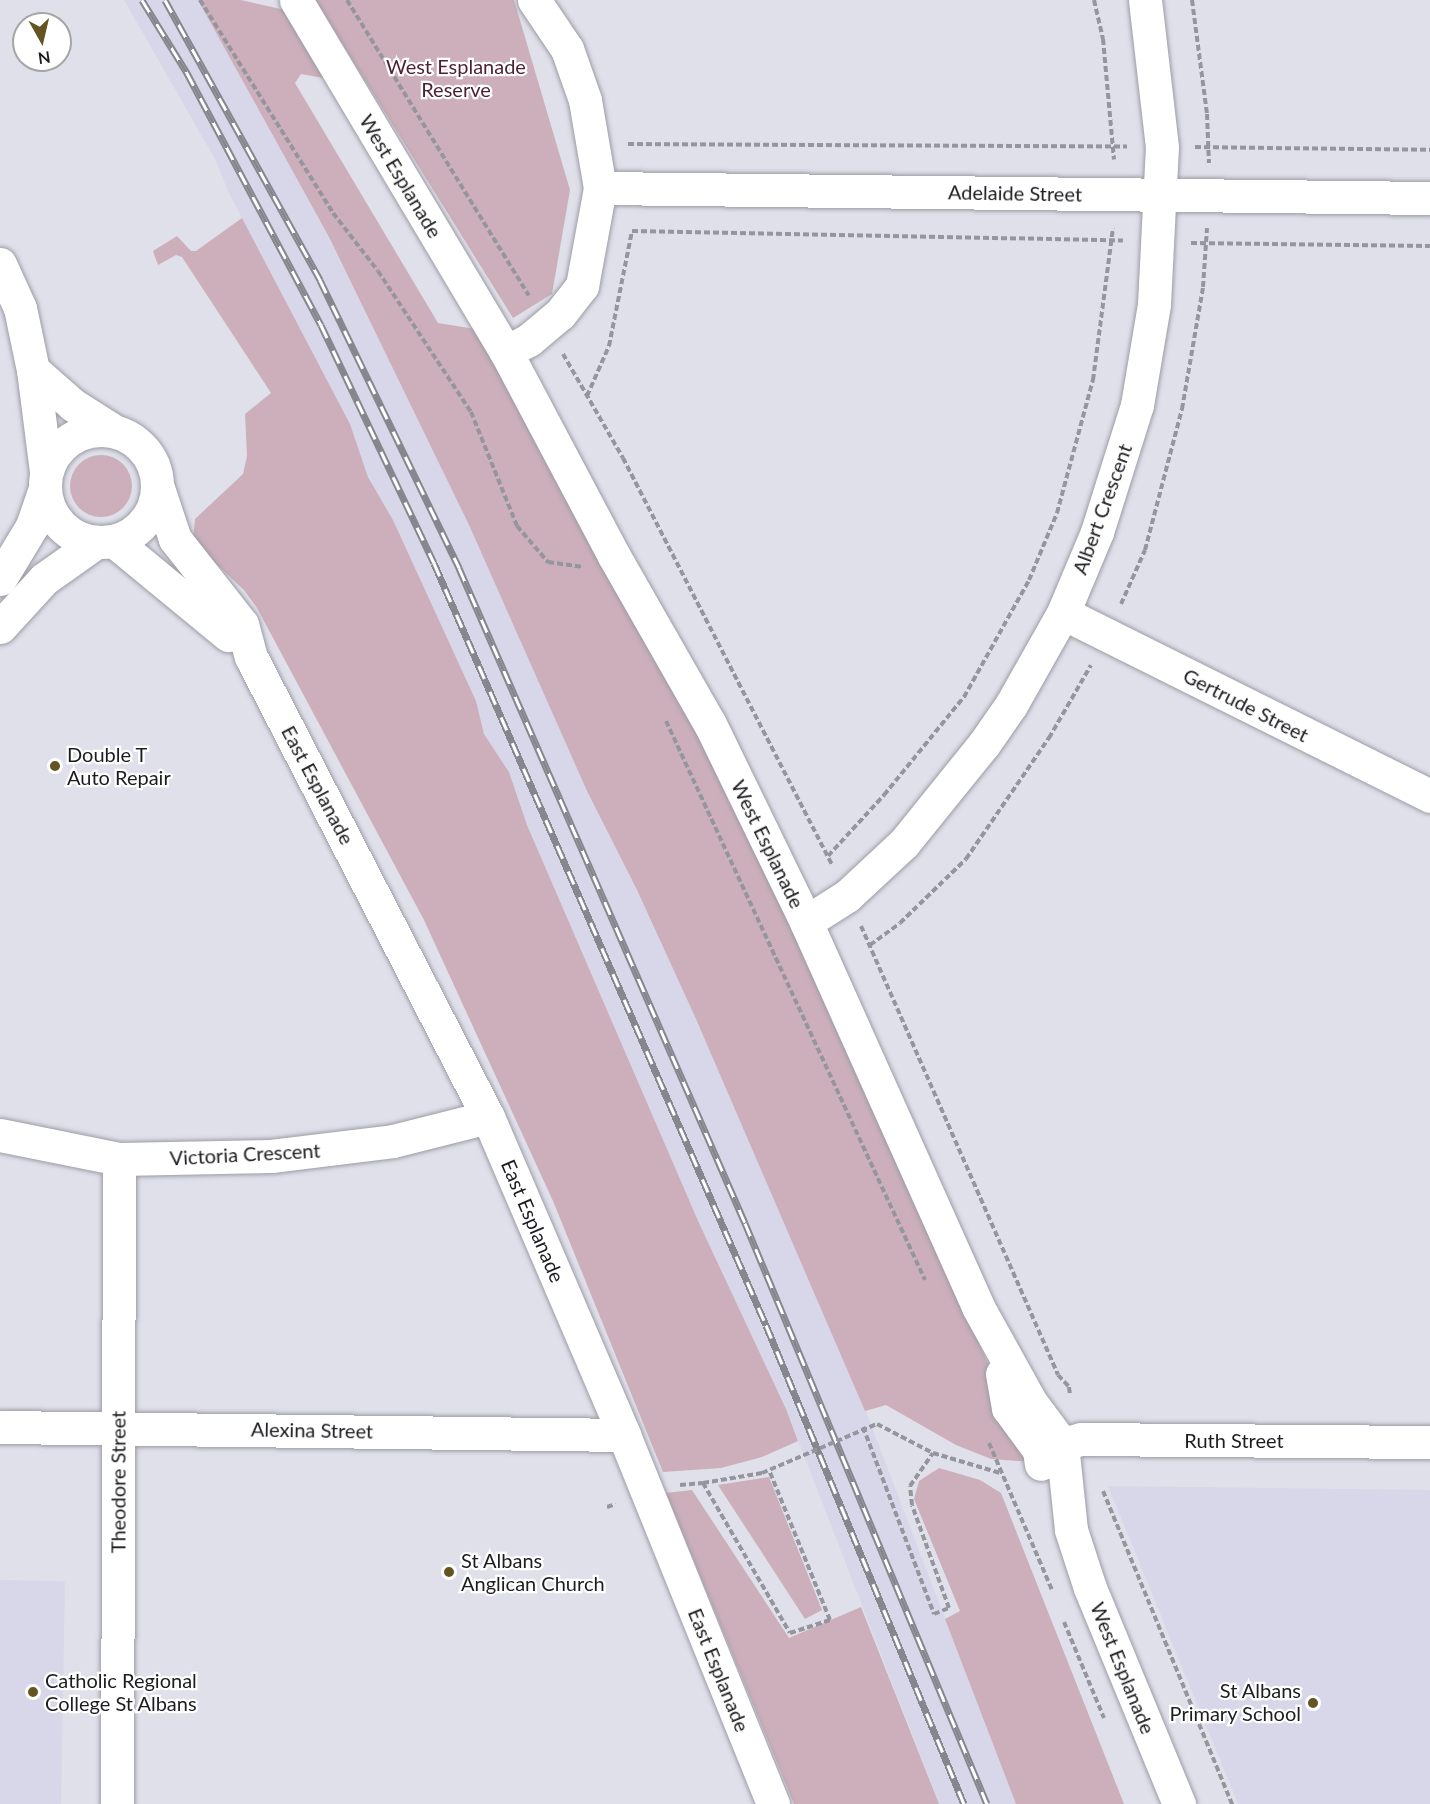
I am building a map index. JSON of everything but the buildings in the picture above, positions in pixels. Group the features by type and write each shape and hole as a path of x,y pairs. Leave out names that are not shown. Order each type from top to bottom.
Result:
{"street":[{"name":"West Esplanade","path":"296,0 506,352 614,556 710,724 806,922 1000,1351 1050,1447 1071,1530 1090,1588 1179,1804"},
{"path":"506,352 530,339 560,314 582,286 600,188 585,100 567,49 534,0"},
{"name":"Albert Crescent","path":"806,922 868,878 952,786 1011,705 1063,613 1120,470 1137,405 1154,304 1161,195 1162,147 1145,0"},
{"name":"Adelaide Street","path":"600,188 1430,198"},
{"path":"0,264 20,308 33,370 46,481 55,519 80,539 105,541"},
{"path":"0,627 44,579 105,541 145,522 158,488 151,458 129,436 114,431 73,405 33,370"},
{"path":"0,579 14,531 46,481 53,456 72,438 96,430 114,431"},
{"name":"East Esplanade","path":"158,488 175,539 242,624 251,657 488,1117 647,1490 773,1804"},
{"name":"East Esplanade","path":"105,541 200,608 251,657"},
{"name":"Gertrude Street","path":"1063,613 1430,796"},
{"name":"Victoria Crescent","path":"0,1135 119,1159 293,1153 393,1142 488,1117"},
{"name":"Theodore Street","path":"117,1804 119,1159"},
{"name":"Alexina Street","path":"0,1427 118,1426 624,1435"},
{"name":"Ruth Street","path":"1050,1447 1082,1439 1430,1442"}],"path":[{"path":"200,0 333,213 378,271 471,412 517,526 548,562 584,567 614,556"},
{"path":"828,856 884,795 964,697 1029,580 1057,513 1093,380 1112,240 1114,147 1103,39 1094,0"},
{"path":"1192,0 1207,114 1208,147"},
{"path":"594,144 1430,150"},
{"path":"587,396 609,346 632,231 1430,246"},
{"path":"663,715 930,1289"},
{"path":"647,1490 762,1473 863,1427 876,1424 933,1452 1000,1473"},
{"path":"863,1427 934,1614 950,1608 910,1495 915,1477 933,1452"},
{"path":"988,1439 1000,1473 1056,1598"},
{"path":"702,1483 790,1634 830,1620 769,1470"}],"shaded area":[{"path":"124,0 198,0 329,237 469,525 587,791 637,890 696,1019 863,1404 1016,1804 939,1804 786,1409 699,1223 527,825 509,772 484,734 476,701 393,520 368,477 350,424 228,191 216,161"},
{"name":"St Albans Primary School","path":"1108,1486 1430,1490 1430,1804 1238,1804"},
{"name":"Catholic Regional College St Albans","path":"0,1580 65,1581 61,1804 0,1804"}],"green space":[{"path":"198,0 241,0 285,10 329,79 301,74 295,83 438,323 481,330 739,807 1032,1462 991,1459 956,1445 886,1405 865,1411 696,1019 637,890 587,791 469,525 329,237"},
{"name":"West Esplanade Reserve","path":"315,0 514,0 570,190 552,294 513,318"},
{"path":"242,218 350,424 368,477 393,520 476,701 484,734 509,772 527,825 699,1223 786,1409 798,1441 762,1457 721,1468 663,1472 553,1201 424,920 257,608 244,590 193,542 195,519 243,474 247,456 245,414 271,393 182,257 176,255 158,265 153,251 177,236 191,251 196,251"},
{"path":"101,455 118,460 123,464 127,469 132,486 127,503 123,508 118,512 101,517 84,512 79,508 75,503 70,486 75,469 79,464 84,460"},
{"path":"939,1468 980,1480 1001,1493 1124,1804 1016,1804 945,1619 960,1611 914,1499 919,1481"},
{"path":"769,1477 822,1610 805,1619 718,1485"},
{"path":"692,1490 789,1638 861,1607 939,1804 794,1804 666,1493"}],"railway":[{"path":"142,0 187,73 321,325 434,563 766,1325 964,1804"},
{"path":"165,0 320,280 459,568 745,1223 987,1804"}],"place":[{"name":"Double T Auto Repair","path":"55,766"},
{"name":"St Albans Anglican Church","path":"449,1572"},
{"name":"Catholic Regional College St Albans","path":"33,1692"},
{"name":"St Albans Primary School","path":"1313,1703"}]}
